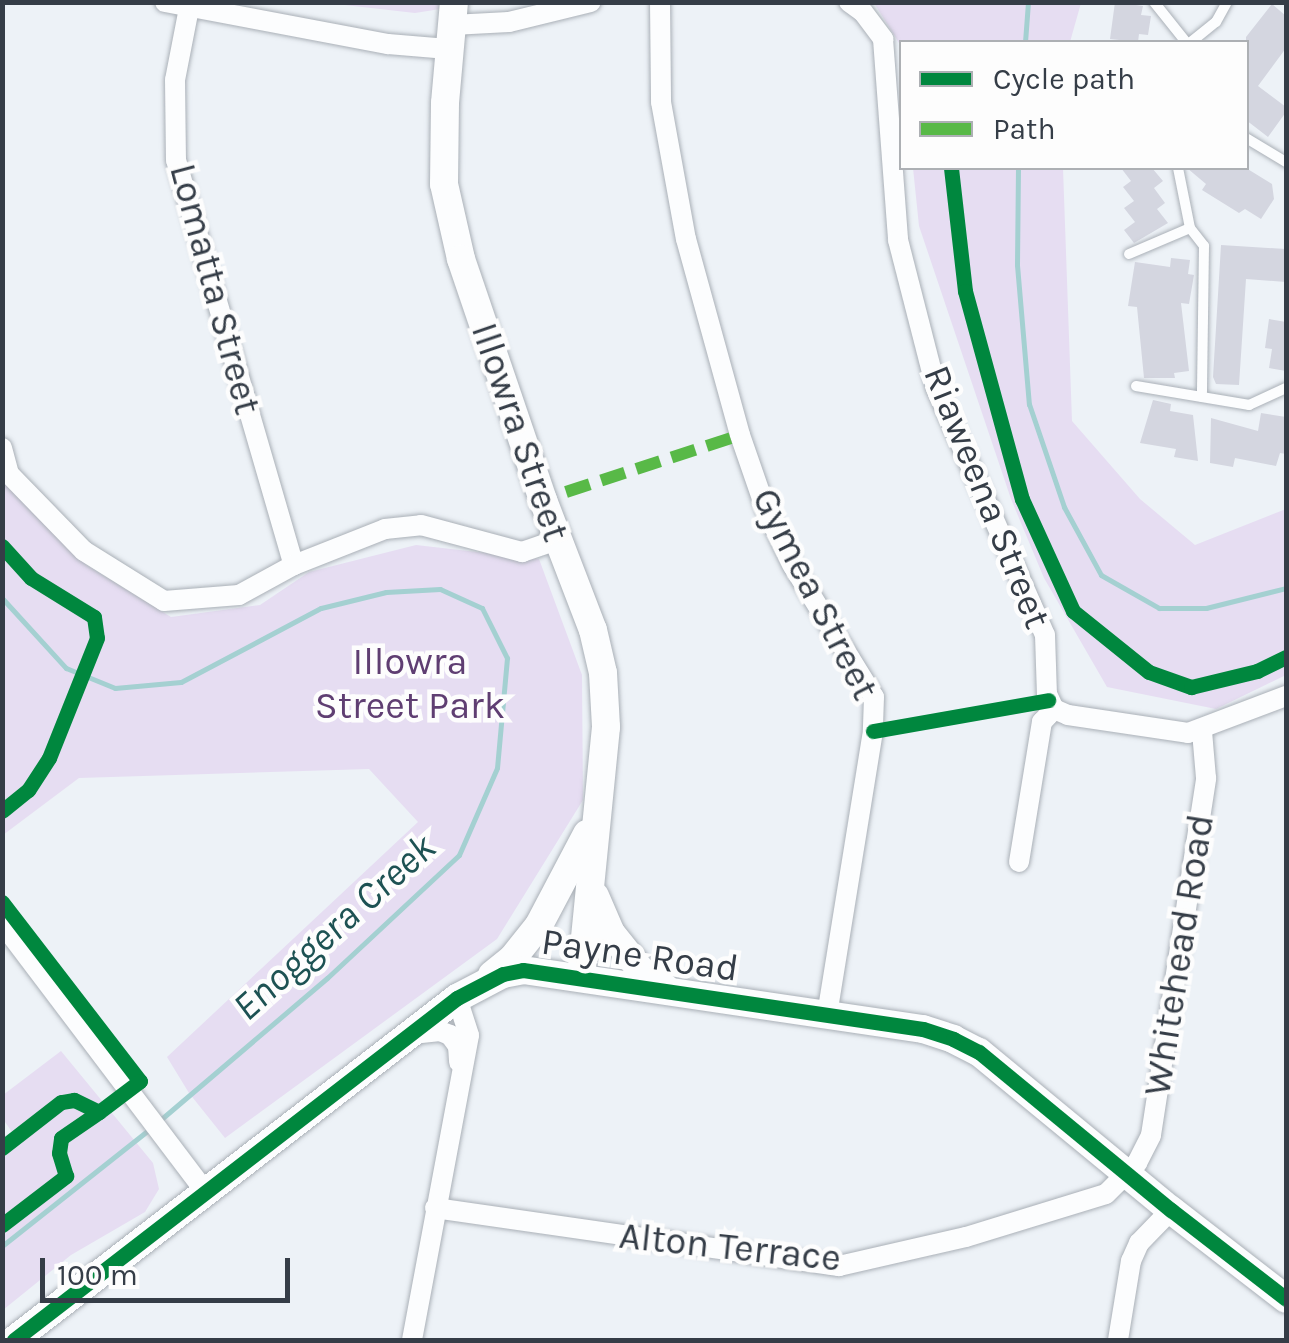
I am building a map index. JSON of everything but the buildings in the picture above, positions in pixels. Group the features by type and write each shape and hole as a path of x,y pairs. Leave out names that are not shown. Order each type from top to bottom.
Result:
{"main road":[{"name":"Illowra Street","path":"451,25 444,170 461,260 592,630 603,673 606,727 591,859 590,978"},
{"path":"468,992 512,959 539,925 597,808"},
{"name":"Illowra Street","path":"590,978 596,896 591,859"},
{"path":"596,896 611,933 633,962 652,981 670,990"},
{"name":"Payne Road","path":"14,1340 468,992 523,970 923,1029 979,1052 1286,1299"}],"street":[{"path":"166,2 388,44 451,25 509,22 590,2"},
{"name":"Gymea Street","path":"660,2 660,102 686,239 740,436 766,510 793,566 874,696 873,731 827,1014"},
{"name":"Riaweena Street","path":"849,2 863,12 882,40 898,240 936,388 1044,635 1047,694 1054,708"},
{"name":"Lomatta Street","path":"189,8 175,80 176,160 294,566"},
{"path":"2,448 10,474 84,550 164,601 239,595 366,535 402,526 446,530 522,552 557,540"},
{"path":"1019,862 1042,722 1054,708 1068,716 1175,732 1202,731 1286,696"},
{"name":"Whitehead Road","path":"1128,1173 1150,1135 1206,778 1202,731"},
{"path":"2,923 206,1193"},
{"path":"412,1340 469,1035 468,992"},
{"path":"412,1034 440,1030 450,1035 458,1046 460,1068"},
{"name":"Alton Terrace","path":"436,1208 839,1266 1082,1205 1106,1194 1128,1173"},
{"path":"1118,1340 1130,1262 1139,1242 1171,1210"}],"lane":[{"path":"1154,2 1186,40"},
{"path":"1191,40 1216,22 1228,2"},
{"path":"1249,140 1286,162"},
{"path":"1178,170 1190,228 1204,246 1202,397"},
{"path":"1129,254 1190,228"},
{"path":"1136,386 1249,405 1286,388"}],"green space":[{"path":"327,3 478,3 415,13"},
{"path":"874,3 1081,3 1071,40 899,43"},
{"path":"913,170 1063,170 1072,421 1140,499 1195,545 1286,509 1286,675 1216,709 1107,687 1044,578 1011,499 919,226"},
{"name":"Illowra Street Park","path":"2,475 86,565 171,617 260,605 309,572 416,545 539,559 582,675 583,800 497,939 225,1138 189,1093 167,1057 418,822 369,769 79,778 3,835"},
{"path":"61,1051 153,1163 159,1189 145,1212 71,1255 3,1310 3,1137 12,1132 3,1119 3,1095"}],"waterway":[{"name":"Enoggera Creek","path":"1025,40 1028,2"},
{"name":"Enoggera Creek","path":"1018,170 1017,265 1029,404 1064,507 1101,575 1159,608 1206,608 1286,588"},
{"name":"Enoggera Creek","path":"2,598 66,668 115,688 181,682 321,608 386,592 440,589 482,608 507,658 497,768 459,855 327,978 159,1121"},
{"name":"Enoggera Creek","path":"2,1246 151,1128"}],"marked path":[{"path":"566,492 740,435"}],"cycle path":[{"path":"951,170 965,291 1022,499 1073,611 1149,672 1191,687 1257,671 1286,657"},
{"path":"2,546 31,578 94,617 97,638 49,758 28,790 2,811"},
{"path":"873,731 1048,700"},
{"path":"2,902 140,1081 99,1112 74,1100 61,1102 2,1148"},
{"path":"14,1340 457,998 503,974 523,970 923,1029 953,1039 979,1052 1286,1299"},
{"path":"2,1225 66,1176 59,1153 61,1138 99,1112"}]}
